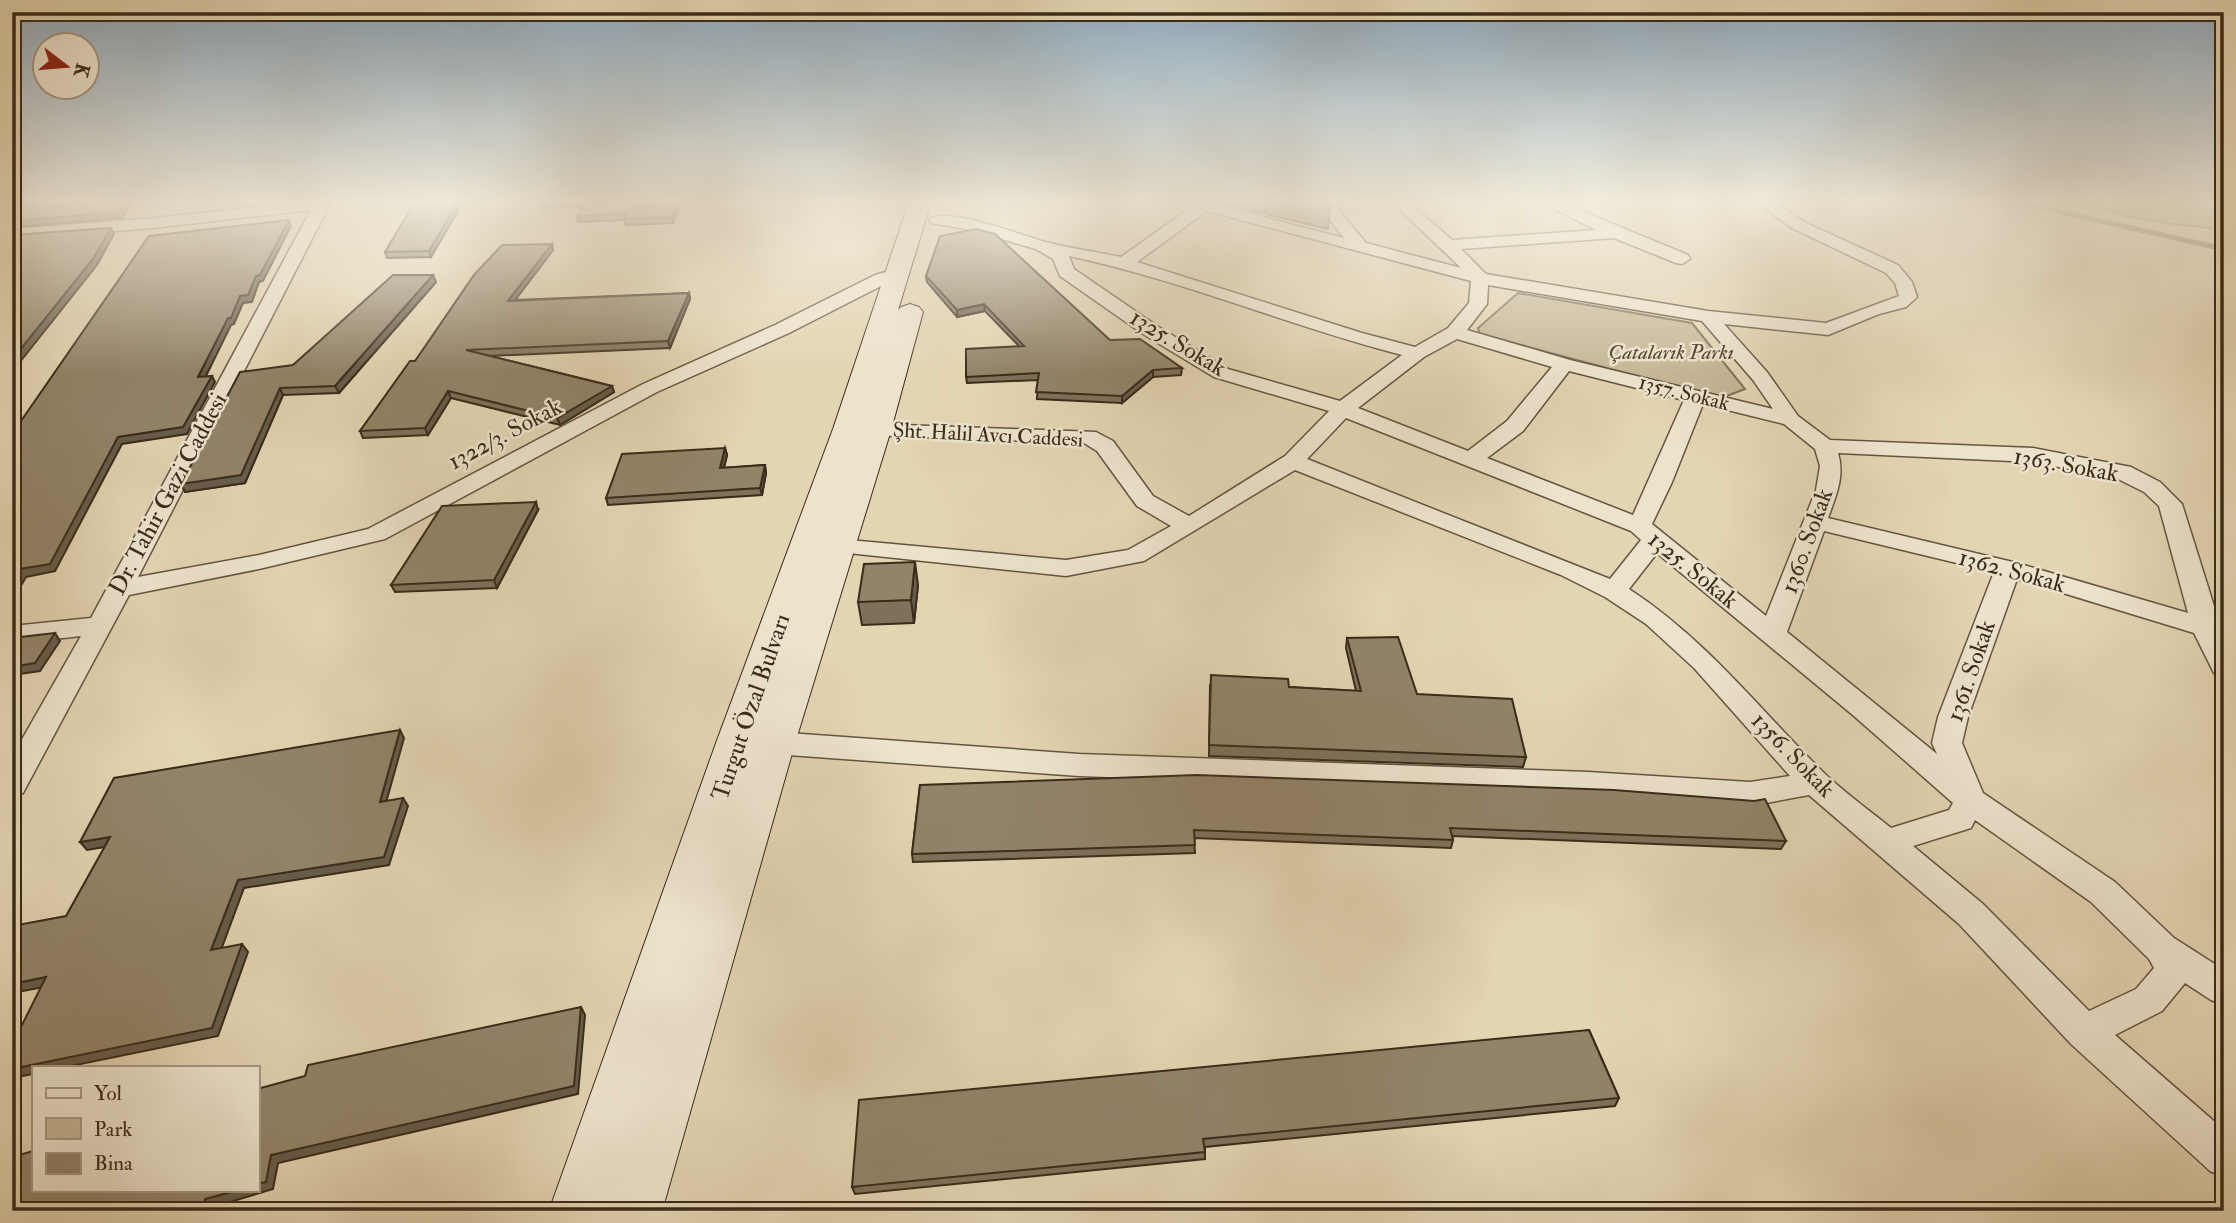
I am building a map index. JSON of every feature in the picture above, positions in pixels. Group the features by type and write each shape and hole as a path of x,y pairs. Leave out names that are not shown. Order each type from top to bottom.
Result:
{"main road":[{"name":"Turgut Özal Bulvarı","path":"579,1211 906,259"},
{"path":"632,1211 774,743 876,430 917,259"}],"street":[{"name":"Dr. Tahir Gazi Caddesi","path":"12,785 100,625 292,259"},
{"name":"1325. Sokak","path":"1061,259 1066,272 1150,330 1221,373 1343,409 1646,533 1970,800 2103,892 2162,950"},
{"path":"1105,259 1355,337 1417,353"},
{"path":"1124,263 1129,259"},
{"path":"1412,259 1480,278 1707,317 1828,329 1873,310 1900,303 1908,297 1903,282 1892,270 1869,259"},
{"path":"838,546 1066,568 1135,556 1189,526 1293,461 1343,409 1417,353 1455,332 1479,304 1480,278 1462,259"},
{"name":"1322/3. Sokak","path":"118,589 259,562 376,534 482,475 650,388 782,330 881,279 900,273"},
{"path":"1707,317 1760,376 1791,420"},
{"name":"1357. Sokak","path":"1455,332 1564,364 1791,420 1825,446"},
{"path":"1470,460 1515,426 1564,364"},
{"path":"1614,591 1646,533 1661,482 1696,396"},
{"name":"Şht. Halil Avcı Caddesi","path":"876,430 1088,437 1105,446 1144,501 1189,526"},
{"name":"1360. Sokak","path":"1772,635 1827,490 1831,466 1825,446"},
{"name":"1363. Sokak","path":"1825,446 2033,455 2123,472 2152,487 2170,503 2205,627 2224,666"},
{"name":"1356. Sokak","path":"1293,461 1570,570 1614,591 1655,618 1704,662 1815,783 1971,914 2084,1031 2224,1157"},
{"name":"1362. Sokak","path":"1817,522 2008,568 2205,627"},
{"name":"1361. Sokak","path":"1970,800 1947,743 1953,717 2008,568"},
{"path":"12,635 100,625"},
{"path":"774,743 1079,765 1588,783 1749,794 1815,783"},
{"path":"1887,842 1960,819 1970,800"},
{"path":"2162,950 2224,989"},
{"path":"2084,1031 2149,1000 2173,971 2162,950"}],"green space":[{"name":"Çatalarık Parkı","path":"1518,293 1692,323 1745,389 1724,397 1714,397 1480,334 1478,328"}],"building":[{"path":"12,259 93,259 12,360"},
{"path":"133,259 268,259 260,275 256,276 248,295 240,296 231,318 228,318 198,377 212,376 183,427 118,437 50,564 20,569 12,584 12,434"},
{"path":"489,259 540,259 508,301 689,293 668,341 466,350 612,386 557,418 448,391 425,428 360,431 410,361 415,361 474,275"},
{"path":"932,259 1022,259 1110,340 1140,339 1182,368 1153,370 1122,396 1036,392 1039,373 966,377 966,349 1024,346 984,304 957,310 926,276"},
{"path":"393,275 433,275 335,386 280,388 241,475 181,484 240,372 293,365"},
{"path":"725,448 720,468 765,465 760,488 606,498 622,454"},
{"path":"536,502 494,580 391,585 442,506"},
{"path":"915,562 911,600 858,602 864,564"},
{"path":"55,633 35,663 12,667 12,638"},
{"path":"1398,637 1417,694 1512,699 1526,757 1209,745 1211,675 1288,679 1289,687 1361,691 1347,638"},
{"path":"400,730 380,802 403,798 384,857 238,880 211,950 242,944 212,1028 12,1069 12,1045 46,977 12,984 12,926 66,916 110,837 80,842 114,778"},
{"path":"1197,775 1614,790 1754,801 1765,799 1786,841 1450,828 1453,840 1194,830 1195,845 912,854 920,785"},
{"path":"581,1007 574,1086 271,1155 266,1182 259,1184 259,1088 305,1076 308,1065"},
{"path":"1589,1030 1619,1098 1203,1139 1205,1152 852,1187 859,1100"},
{"path":"32,1151 32,1192 231,1192 205,1199 202,1211 12,1211 12,1157"}]}
